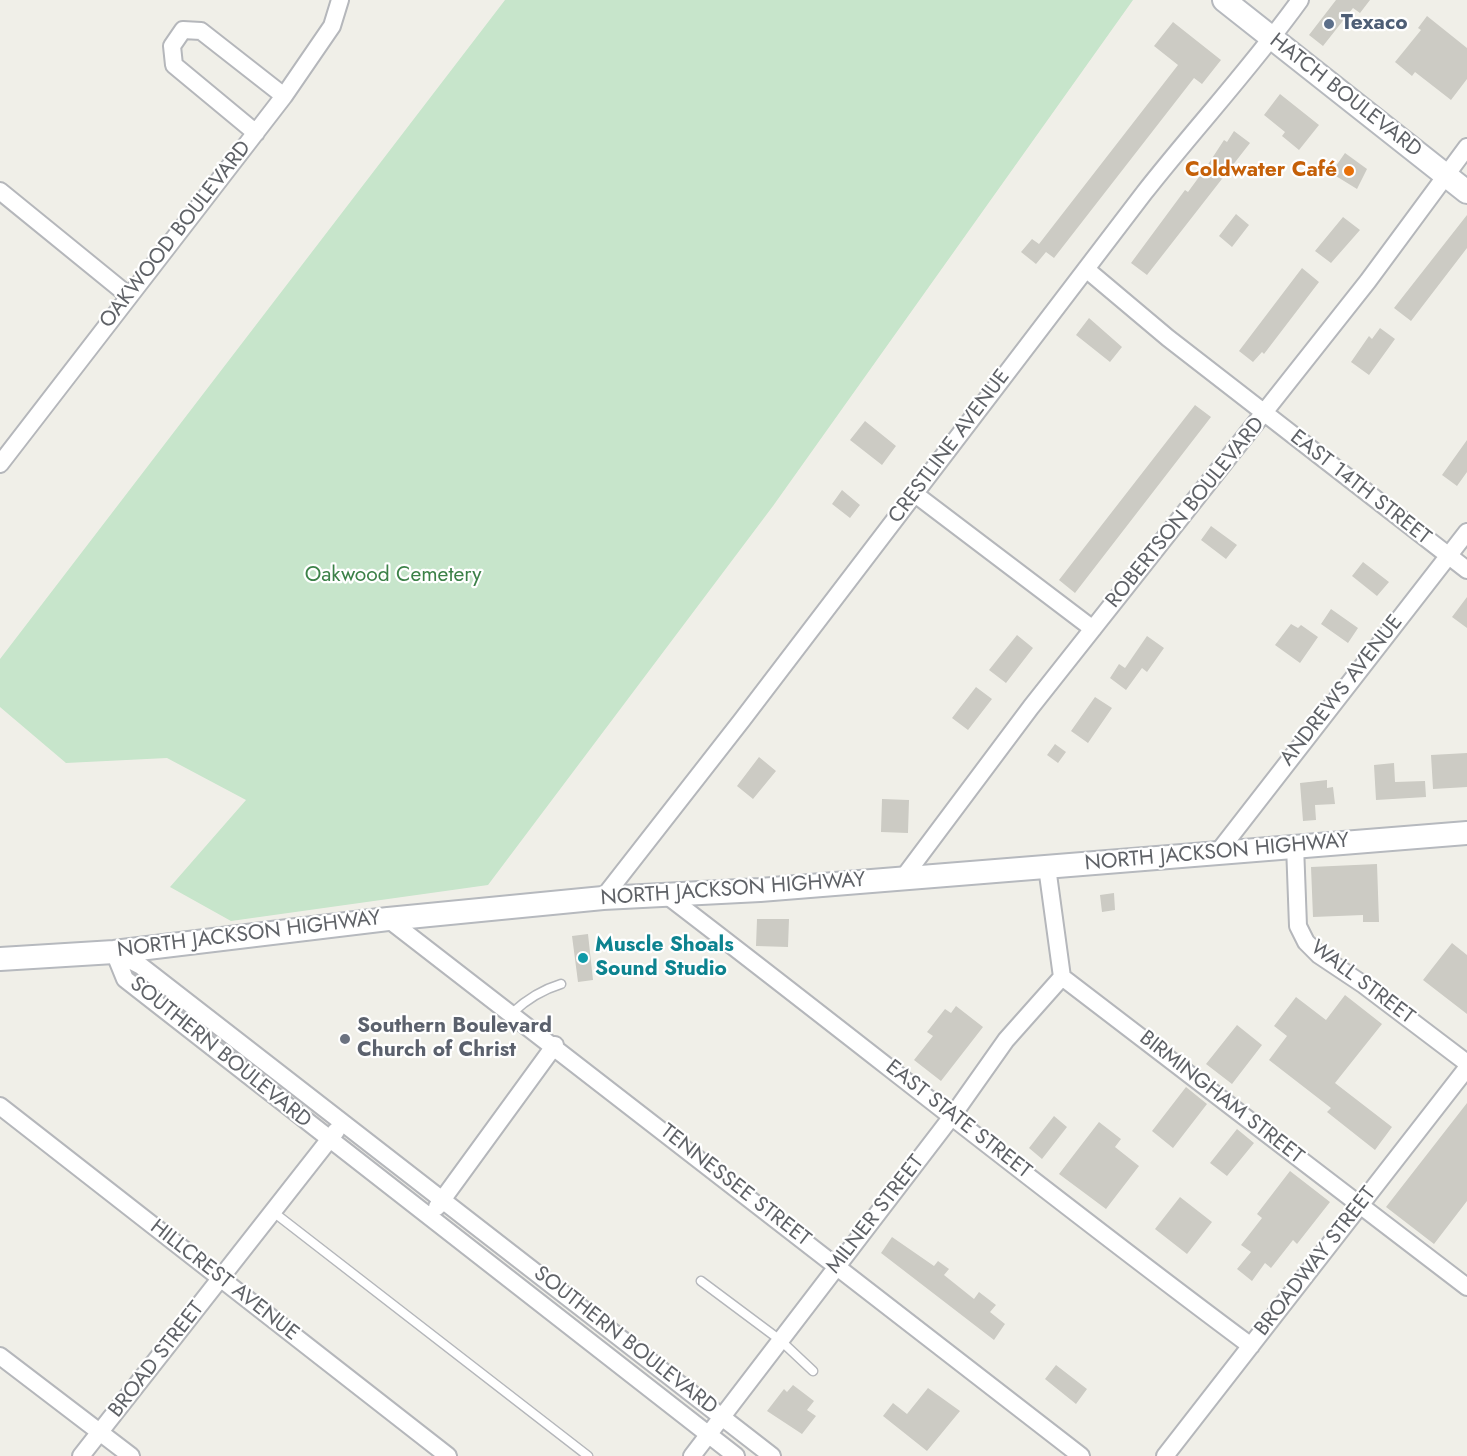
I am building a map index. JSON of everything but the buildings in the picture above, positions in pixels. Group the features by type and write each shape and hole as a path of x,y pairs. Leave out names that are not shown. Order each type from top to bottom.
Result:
{"main road":[{"name":"HATCH BOULEVARD","path":"1224,0 1467,192"},
{"name":"NORTH JACKSON HIGHWAY","path":"0,959 114,952 388,919 603,898 760,890 1219,851 1467,833"}],"street":[{"name":"OAKWOOD BOULEVARD","path":"1,459 284,96 332,26 340,0"},
{"name":"CRESTLINE AVENUE","path":"603,898 1199,123 1272,39 1300,0"},
{"path":"256,133 174,65 172,46 183,30 201,31 284,96"},
{"name":"ROBERTSON BOULEVARD","path":"903,878 1093,629 1368,281 1467,147"},
{"path":"0,191 129,296"},
{"name":"EAST 14TH STREET","path":"1086,269 1265,414 1467,570"},
{"path":"915,494 1093,629"},
{"name":"ANDREWS AVENUE","path":"1219,851 1467,532"},
{"name":"WALL STREET","path":"1295,845 1298,926 1306,942 1319,955 1467,1063"},
{"path":"1047,867 1062,977"},
{"name":"EAST STATE STREET","path":"665,894 953,1115 1135,1260 1251,1346"},
{"name":"TENNESSEE STREET","path":"388,919 555,1046 1081,1456"},
{"name":"SOUTHERN BOULEVARD","path":"114,952 141,966 772,1456"},
{"name":"SOUTHERN BOULEVARD","path":"114,952 125,979 736,1456"},
{"name":"MILNER STREET","path":"692,1456 953,1115 1006,1040 1062,977"},
{"name":"BIRMINGHAM STREET","path":"1062,977 1467,1287"},
{"path":"430,1217 555,1046"},
{"name":"BROADWAY STREET","path":"1165,1456 1467,1068"},
{"name":"HILLCREST AVENUE","path":"0,1106 448,1456"},
{"name":"BROAD STREET","path":"81,1456 342,1122"},
{"path":"0,1356 131,1456"}],"lane":[{"path":"512,1013 528,999 546,988 561,984"},
{"path":"272,1211 588,1456"},
{"path":"701,1281 780,1340 813,1371"}],"green space":[{"name":"Oakwood Cemetery","path":"505,0 1133,0 773,506 488,885 231,921 170,887 246,800 167,758 66,763 0,707 0,659"}],"place":[{"name":"Texaco","path":"1329,24"},
{"name":"Coldwater Café","path":"1349,171"},
{"name":"Muscle Shoals Sound Studio","path":"583,958"},
{"name":"Southern Boulevard Church of Christ","path":"345,1039"}]}
